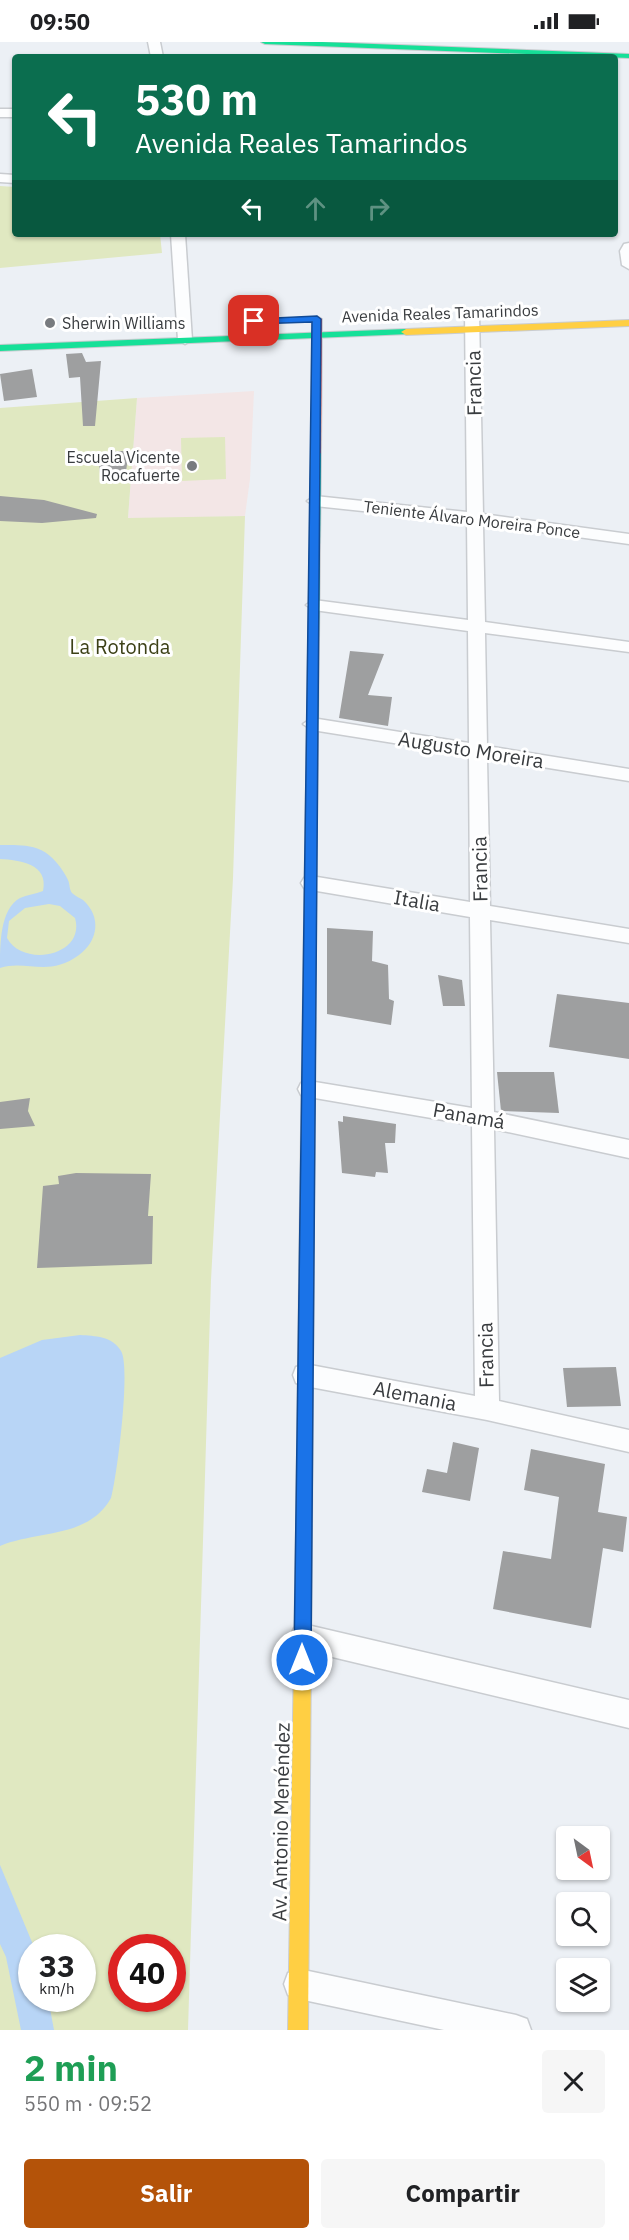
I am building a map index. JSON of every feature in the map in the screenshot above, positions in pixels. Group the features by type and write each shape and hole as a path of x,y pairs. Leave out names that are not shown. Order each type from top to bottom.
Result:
{"street":[{"path":"265,42 607,50 629,46"},
{"path":"482,42 607,50 629,56"},
{"path":"178,237 185,340"},
{"path":"629,247 627,251 629,265"},
{"name":"Avenida Reales Tamarindos","path":"0,348 317,334 472,317 629,323"},
{"name":"Francia","path":"472,317 487,1409"},
{"name":"Av. Antonio Menéndez","path":"298,2030 318,319"},
{"name":"Teniente Álvaro Moreira Ponce","path":"315,501 475,518 629,539"},
{"path":"314,604 629,647"},
{"name":"Augusto Moreira","path":"312,724 629,775"},
{"name":"Italia","path":"311,883 629,936"},
{"name":"Panamá","path":"309,1089 483,1118 629,1149"},
{"name":"Alemania","path":"305,1375 487,1409 629,1441"},
{"path":"303,1637 629,1714"},
{"path":"299,1984 516,2030"}],"shaded area":[{"name":"Escuela Vicente Rocafuerte","path":"254,391 250,479 245,516 128,519 137,398"}],"green space":[{"path":"0,186 12,187 12,237 160,237 162,253 0,268"},
{"name":"La Rotonda","path":"137,398 128,518 245,516 233,878 211,1280 188,2030 0,2030 0,408"},
{"path":"225,437 226,479 182,481 181,438"}],"water":[{"path":"0,845 20,845 41,850 57,863 68,880 70,890 89,907 95,921 94,936 79,955 68,962 47,967 19,965 0,968 2,928 8,910 20,898 43,891 44,882 42,875 31,865 0,859","holes":["49,904 60,906 75,918 76,931 71,941 63,949 51,954 26,953 15,947 7,938 9,921 25,908"]},
{"path":"80,1335 103,1338 113,1342 121,1351 124,1361 122,1422 111,1498 89,1521 76,1527 0,1546 0,1358 42,1340"},
{"path":"0,1865 29,1934 18,1934 18,2012 51,2012 54,2030 21,2030 6,1957 0,1944"}],"building":[{"path":"82,353 86,362 101,361 95,426 83,426 80,377 69,378 66,354"},
{"path":"32,369 37,397 4,401 0,374"},
{"path":"114,451 129,451 125,478 100,474 99,463 103,456"},
{"path":"0,496 44,500 97,514 96,518 42,523 0,521"},
{"path":"350,651 384,654 368,695 392,697 388,726 339,718"},
{"path":"327,928 373,931 372,961 388,965 389,999 394,1001 391,1025 327,1014"},
{"path":"438,975 462,980 465,1006 443,1006"},
{"path":"557,994 629,1003 629,1059 549,1047"},
{"path":"497,1072 554,1072 559,1113 501,1111"},
{"path":"30,1098 28,1111 35,1126 0,1129 0,1102"},
{"path":"343,1116 396,1124 395,1143 385,1143 388,1173 376,1172 375,1177 342,1173 338,1121 343,1122"},
{"path":"76,1173 151,1174 148,1216 153,1216 152,1264 37,1268 43,1186 59,1184 58,1176"},
{"path":"616,1367 621,1406 567,1407 563,1368"},
{"path":"453,1442 479,1448 470,1501 422,1492 427,1469 447,1473"},
{"path":"531,1449 605,1464 598,1512 627,1517 623,1552 603,1548 591,1628 493,1609 503,1551 551,1559 559,1497 524,1490"}],"traffic: fast":[{"path":"265,42 577,54"},
{"path":"618,56 629,56"},
{"path":"0,348 406,332"},
{"path":"310,920 316,453"}],"traffic: slow":[{"path":"406,332 629,323"},
{"path":"307,1200 310,920"},
{"path":"298,2030 304,1530"}],"traffic: jam":[{"path":"316,453 317,319"},
{"path":"304,1530 307,1200"}],"place":[{"name":"Sherwin Williams","path":"50,323"},
{"name":"Escuela Vicente Rocafuerte","path":"192,466"}],"route":[{"path":"254,321 317,319 302,1660"}]}
